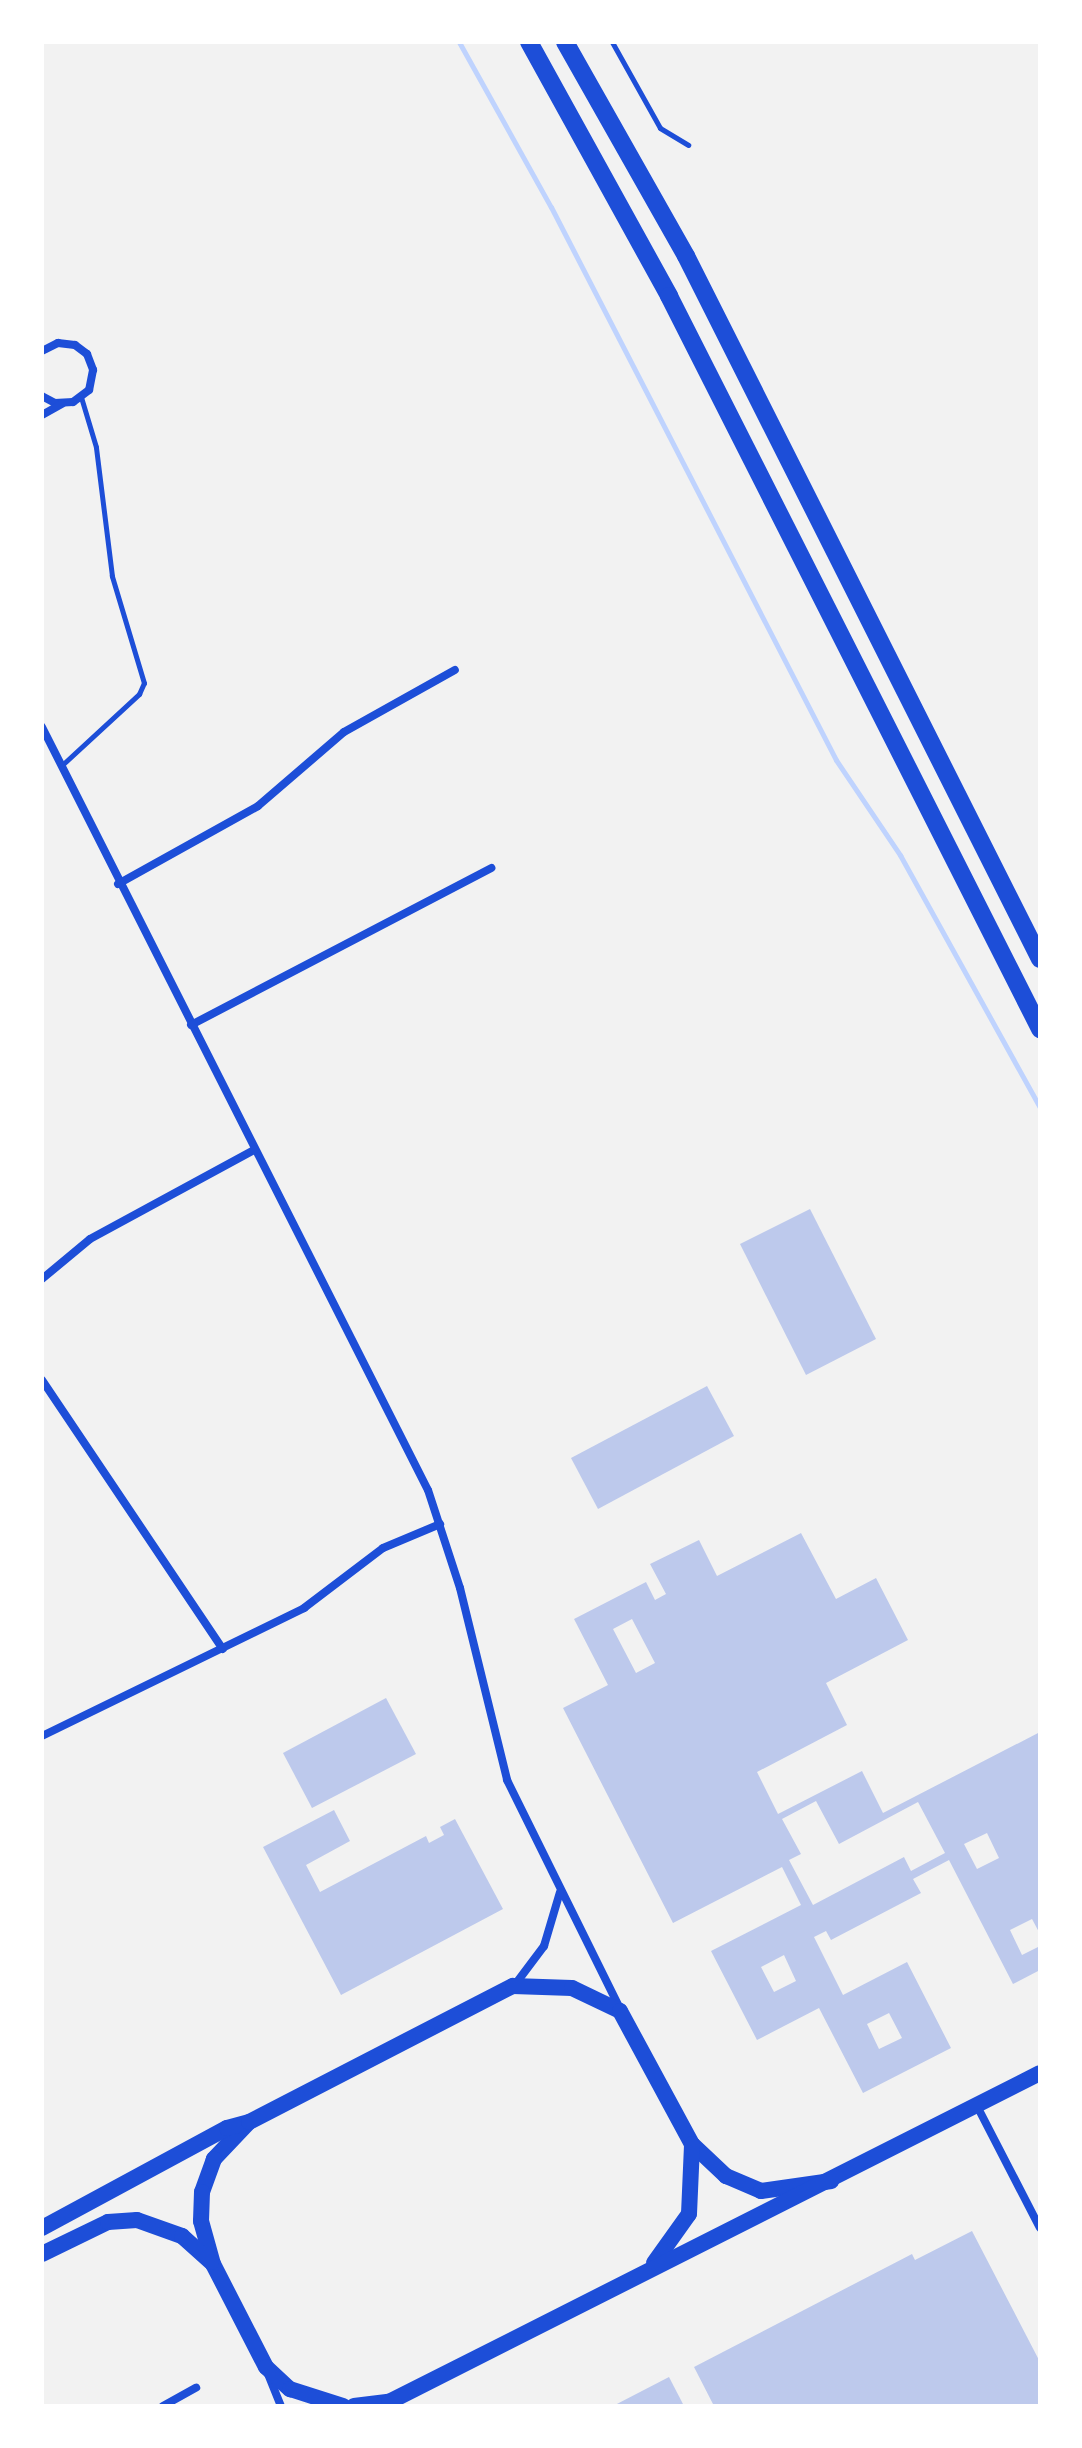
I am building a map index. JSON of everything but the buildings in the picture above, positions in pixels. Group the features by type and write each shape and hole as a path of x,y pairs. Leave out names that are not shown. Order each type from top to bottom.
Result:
{"highway":[{"path":"529,42 663,282 1040,1029"},
{"path":"565,42 686,256 1040,959"}],"main road":[{"path":"42,2228 227,2128 249,2122 513,1986 572,1988 620,2011 692,2144 720,2171 750,2188 780,2191 831,2181"},
{"path":"354,2406 387,2404 1040,2073"},
{"path":"249,2122 214,2159 202,2192 201,2221 213,2264 266,2367 305,2397 343,2406"},
{"path":"649,2269 673,2243 689,2214 692,2144"},
{"path":"42,2254 108,2222 137,2220 182,2236 213,2264"}],"street":[{"path":"42,337 55,344 75,345 90,360 92,380 81,397 42,415"},
{"path":"42,351 55,344"},
{"path":"42,396 63,404"},
{"path":"118,884 258,806 344,732 455,670"},
{"path":"42,727 118,884 420,1471 440,1524 504,1769 620,2011"},
{"path":"191,1025 491,868"},
{"path":"42,1279 90,1239 254,1150"},
{"path":"42,1380 223,1649"},
{"path":"42,1736 304,1608 383,1548 440,1524"},
{"path":"513,1986 544,1946 560,1891"},
{"path":"977,2106 1040,2228"},
{"path":"266,2367 281,2406"},
{"path":"163,2406 196,2388"}],"lane":[{"path":"612,42 660,128 688,145"},
{"path":"59,767 139,694 144,683 112,576 96,447 81,397"}],"waterway":[{"path":"459,42 551,207 836,760 900,855 1040,1108"}]}
